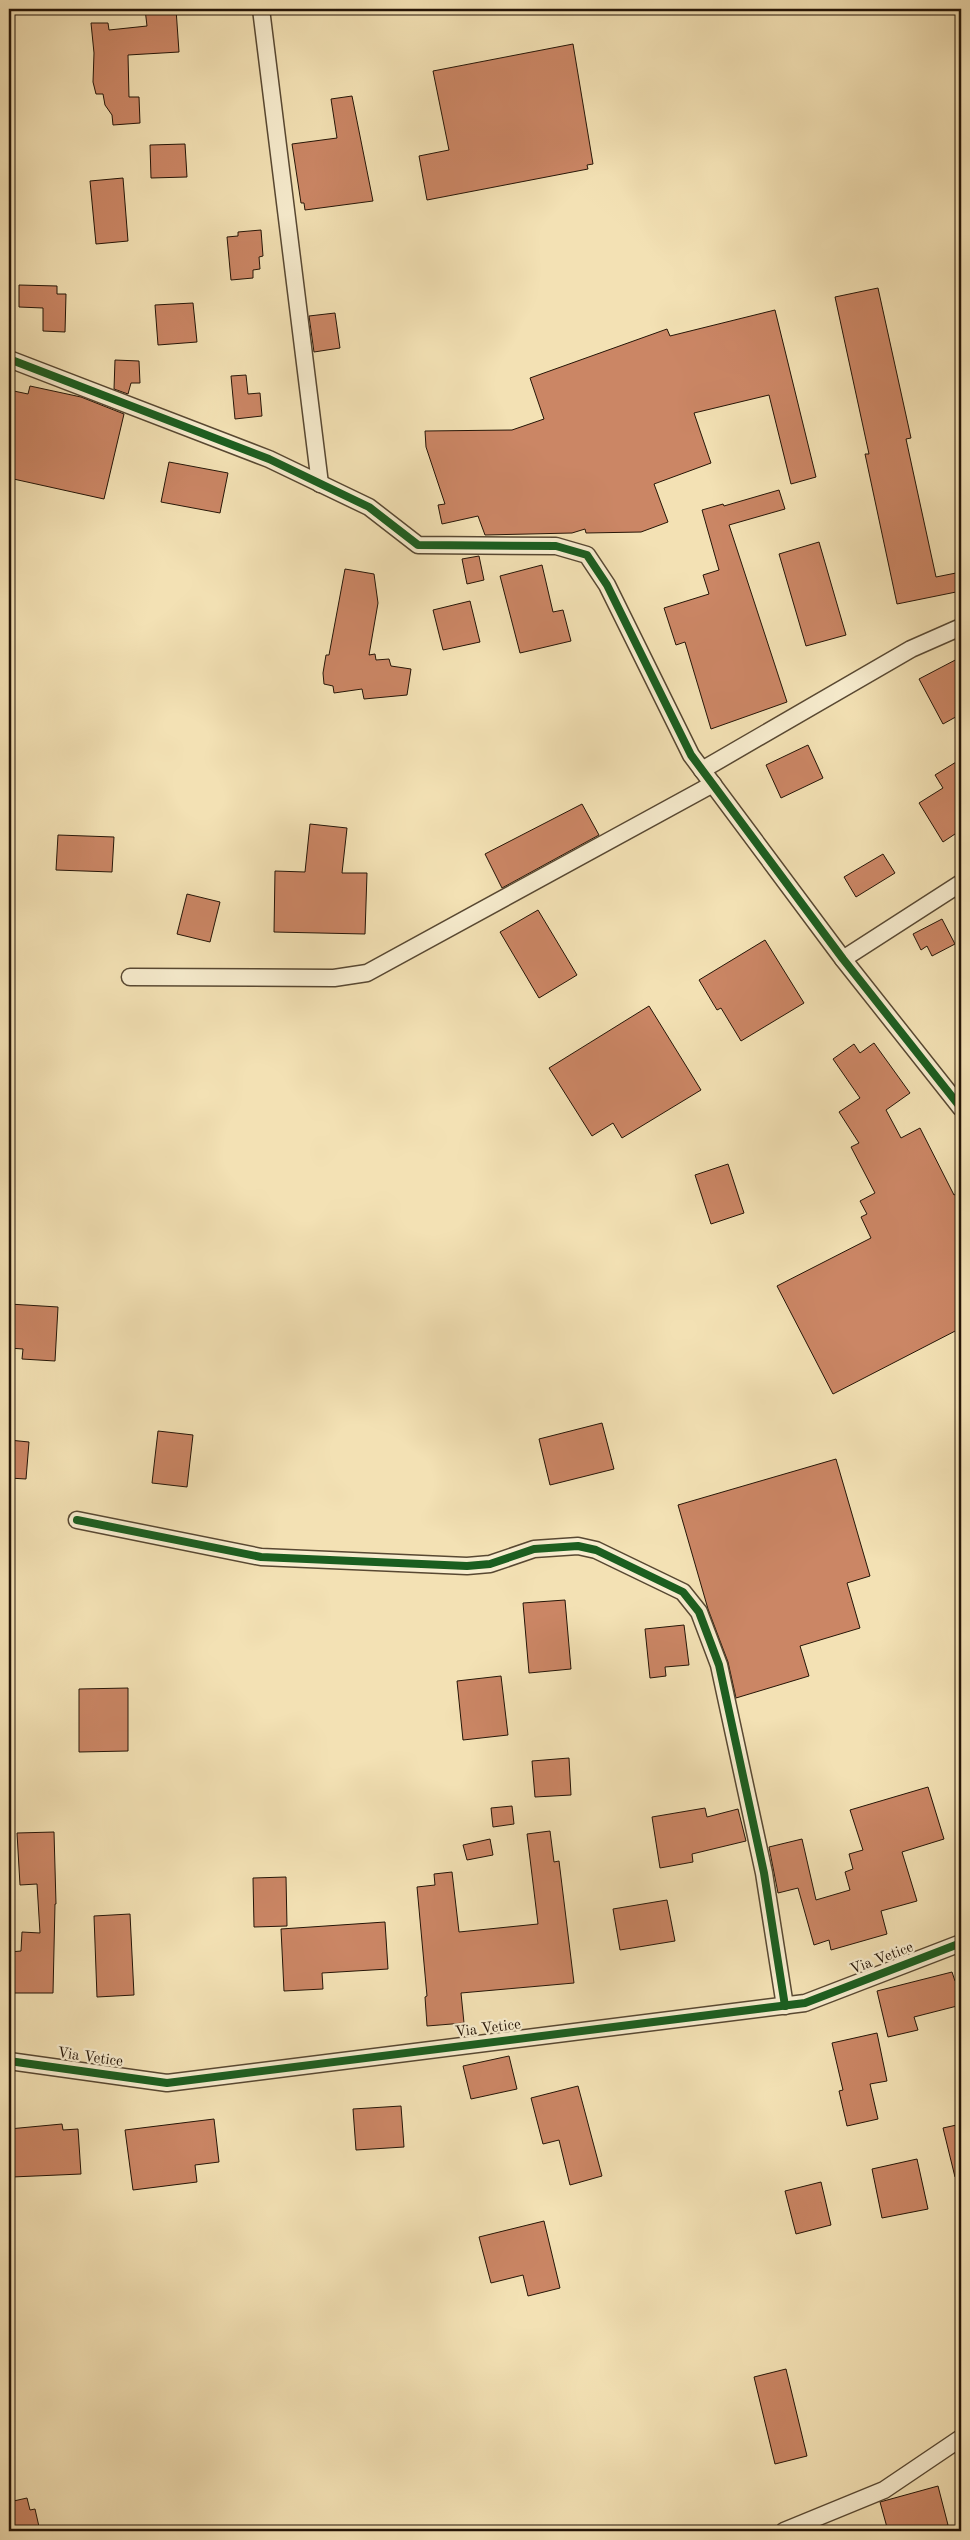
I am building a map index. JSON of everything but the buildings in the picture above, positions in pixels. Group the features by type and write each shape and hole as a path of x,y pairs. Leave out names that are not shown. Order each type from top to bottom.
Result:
{"street":[{"path":"261,9 320,484"},
{"path":"9,359 269,459 369,507 418,545 556,546 587,555 607,585 691,755 843,959 961,1108"},
{"path":"702,770 910,649 961,627"},
{"path":"130,977 334,978 367,973 713,784"},
{"path":"843,959 961,883"},
{"path":"77,1520 261,1557 467,1566 490,1564 534,1549 578,1546 596,1550 683,1592 699,1612 719,1665 764,1873 785,2006"},
{"name":"Via Vetice","path":"9,2061 167,2083 805,2003 961,1943"},
{"path":"784,2531 884,2490 961,2438"}],"cycle path":[{"path":"9,359 269,459 369,507 418,545 556,546 587,555 607,585 691,755 843,959 961,1108"},
{"path":"77,1520 261,1557 467,1566 490,1564 534,1549 578,1546 596,1550 683,1592 699,1612 719,1665 764,1873 785,2006"},
{"path":"9,2061 167,2083 805,2003 961,1943"}]}
